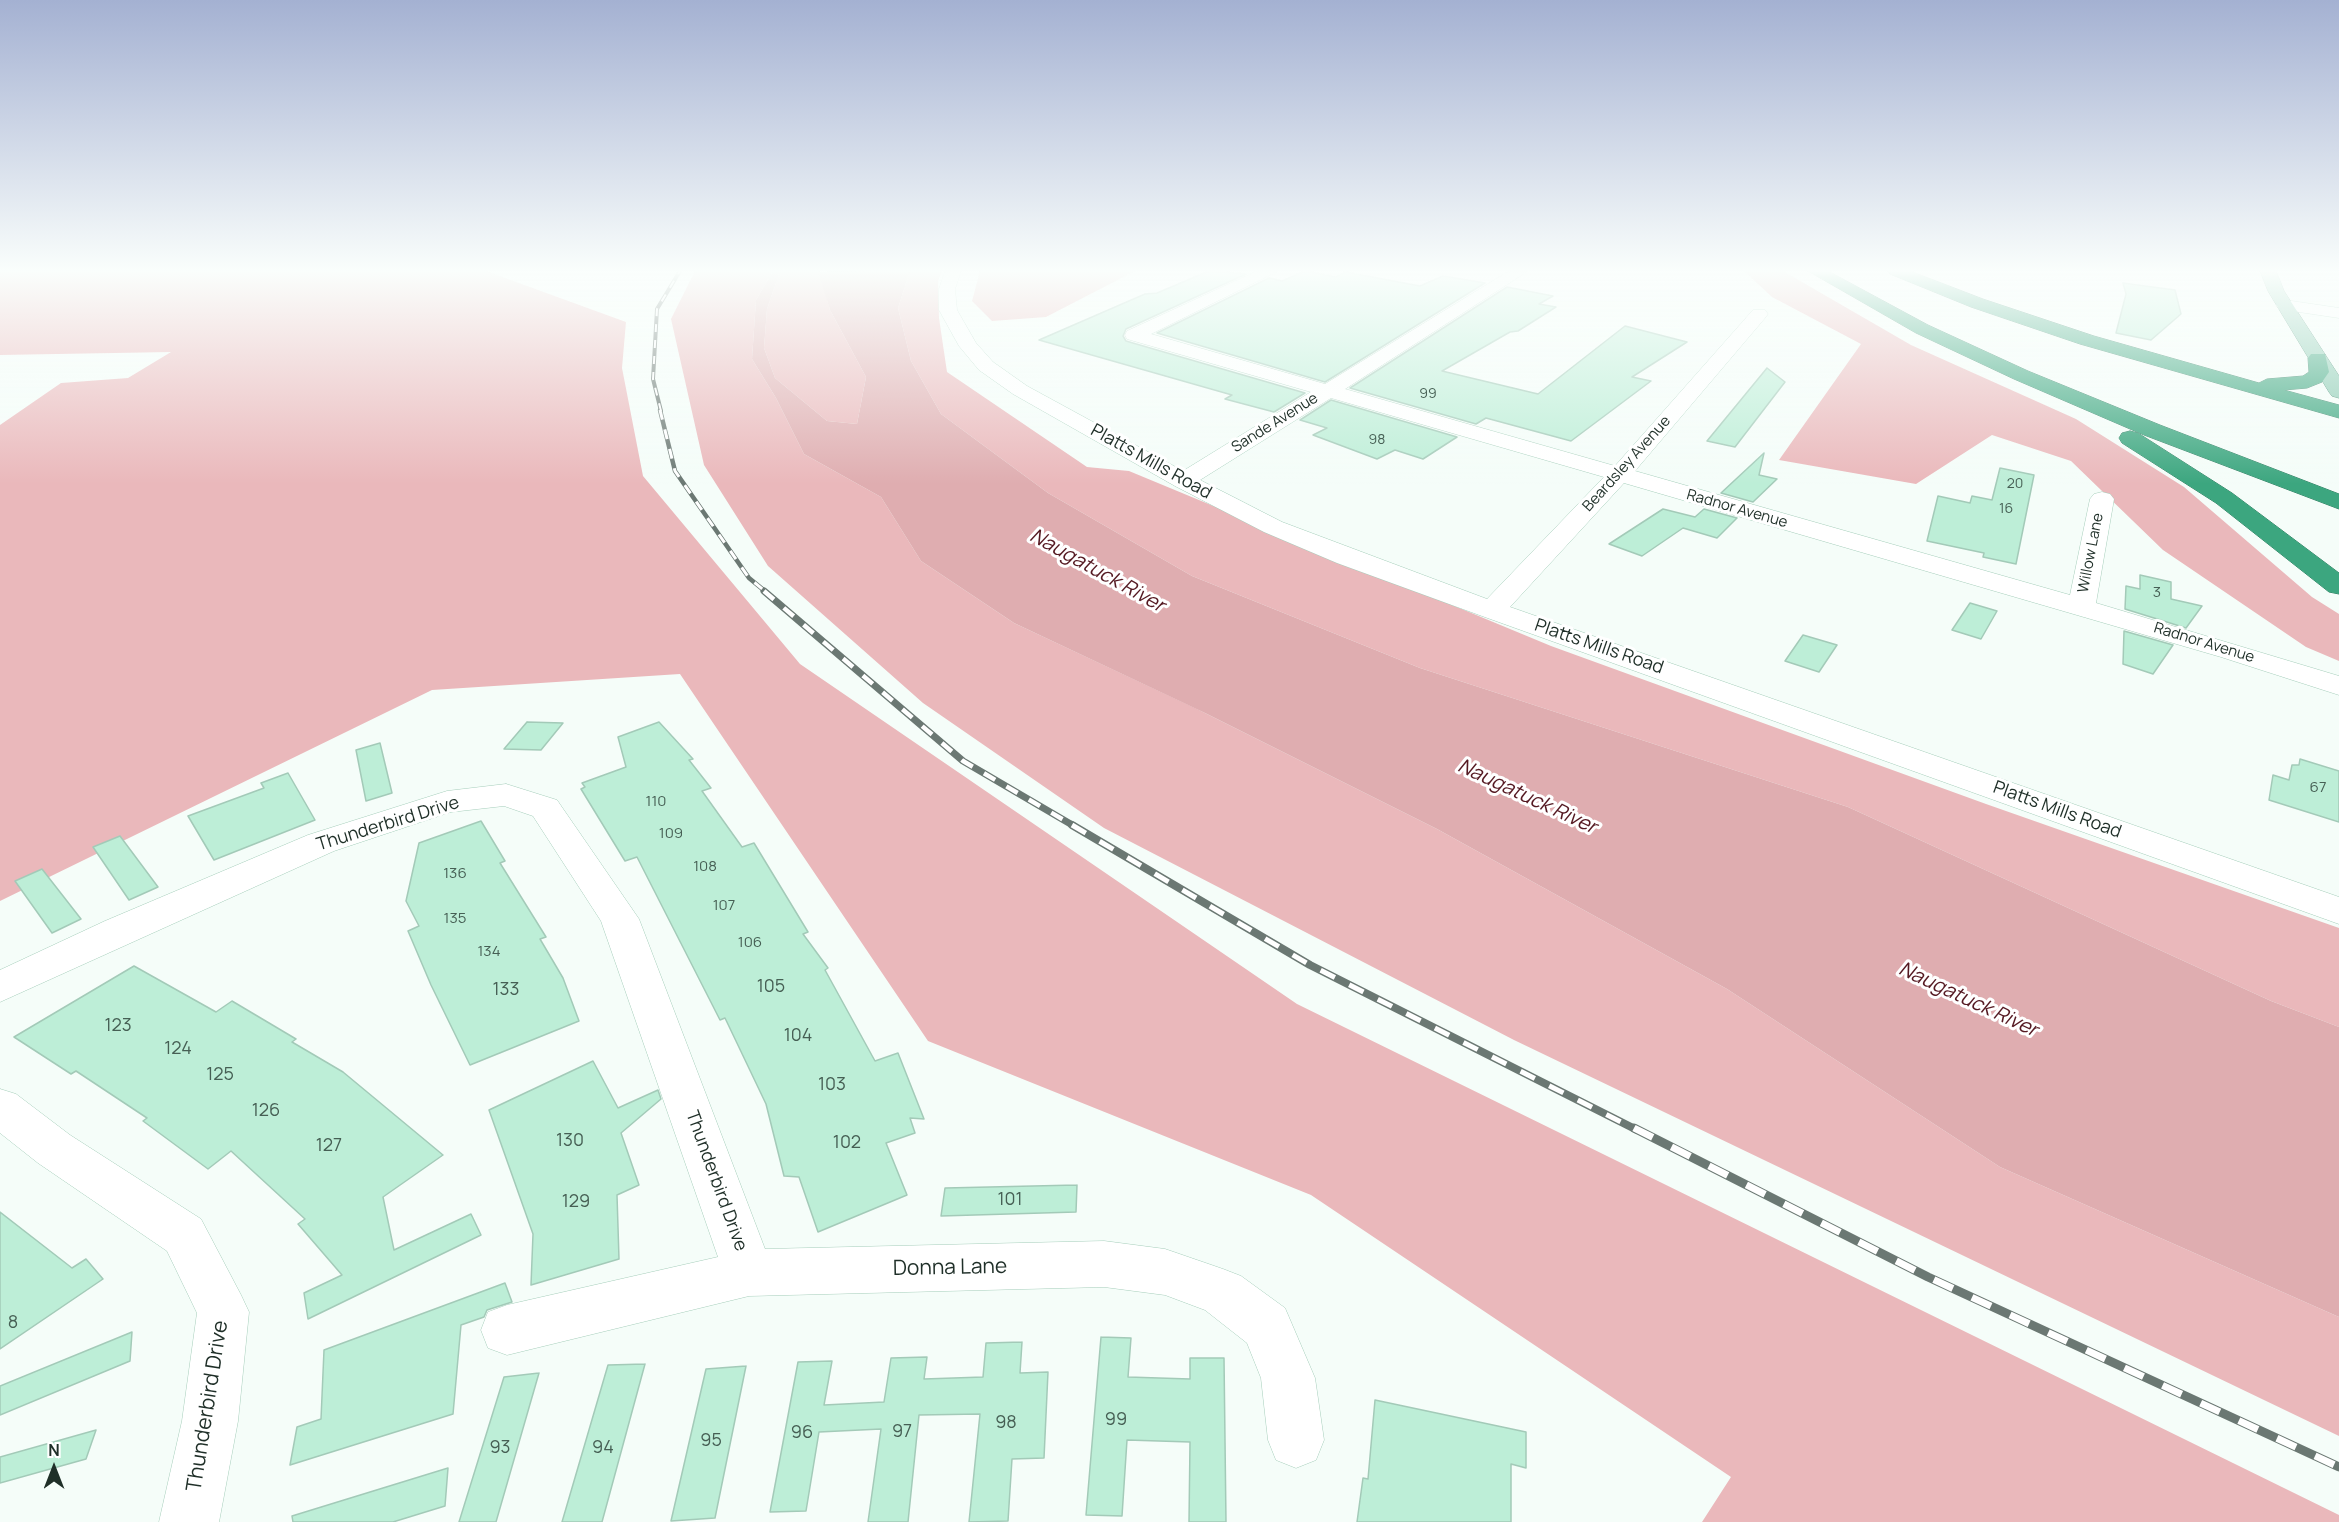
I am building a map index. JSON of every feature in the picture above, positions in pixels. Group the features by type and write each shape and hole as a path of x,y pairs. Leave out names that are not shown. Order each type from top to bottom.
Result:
{"highway":[{"path":"1938,342 2095,419 2157,454 2224,498 2339,586"},
{"path":"1950,342 2082,402 2338,490"},
{"path":"1986,342 2338,490"},
{"path":"2097,342 2339,412"},
{"path":"2164,363 2244,383 2279,386 2307,382 2315,378 2319,372 2318,358"},
{"path":"2318,358 2339,376"}],"main road":[{"path":"2308,342 2339,392"}],"street":[{"name":"Platts Mills Road","path":"966,342 986,366 1020,390 1183,481 1307,542 2339,911"},
{"name":"Radnor Avenue","path":"1158,342 2223,648 2339,686"},
{"name":"Sande Avenue","path":"1183,481 1405,342"},
{"name":"Beardsley Avenue","path":"1492,610 1619,475 1735,342"},
{"name":"Willow Lane","path":"2081,607 2102,500"},
{"name":"Thunderbird Drive","path":"0,987 151,917 321,843 447,802 506,795 545,808 620,919 749,1272"},
{"name":"Thunderbird Drive","path":"0,1107 54,1149 184,1235 223,1312 210,1421 189,1522"},
{"name":"Donna Lane","path":"507,1330 749,1272 1104,1264 1165,1272 1223,1293 1266,1326 1288,1378 1296,1440"}],"shaded area":[{"path":"0,342 624,342 622,368 643,476 800,664 1297,1004 2339,1515 2339,1522 1702,1522 1731,1477 1311,1195 928,1041 680,674 432,690 0,901 0,425 61,383 128,378 171,352 0,355"},
{"path":"676,342 753,342 752,359 776,398 804,454 881,497 921,561 1014,623 1195,708 1437,829 1727,989 2000,1167 2339,1317 2339,1436 1514,1040 1104,828 923,703 768,566 704,465"},
{"path":"764,342 847,342 866,377 857,424 827,421 775,378 764,348"},
{"path":"906,342 943,342 947,372 1087,467 1129,471 1551,646 1986,804 2339,928 2339,1027 2271,1001 1848,807 1420,668 1192,576 1048,493 941,414 911,361"},
{"path":"1857,342 1906,342 2076,419 2184,487 2312,597 2339,614 2339,661 2306,647 2163,550 2071,461 1992,435 1916,484 1779,460 1861,344"}],"water":[{"name":"Naugatuck River","path":"753,342 764,342 764,348 775,378 827,421 857,424 866,377 847,342 906,342 911,361 941,414 1048,493 1192,576 1420,668 1848,807 2271,1001 2339,1027 2339,1317 2000,1167 1727,989 1437,829 1205,713 1014,623 921,561 881,497 804,454 776,398 752,359"}],"building":[{"path":"1046,342 1130,342 1305,393 1274,412 1225,399 1232,395"},
{"path":"1188,342 1390,342 1325,382"},
{"path":"1421,342 1493,342 1442,371 1538,394 1604,342 1687,342 1632,377 1651,381 1571,441 1486,418 1476,424 1350,388"},
{"path":"1767,368 1785,382 1735,447 1707,441"},
{"path":"1331,400 1457,437 1423,459 1395,450 1377,459 1313,435 1327,428 1300,420"},
{"path":"1764,453 1759,475 1777,479 1753,502 1721,493"},
{"path":"2000,468 2034,475 2016,564 1983,557 1984,553 1927,541 1938,496 1970,503 1972,496 1992,500"},
{"path":"1663,509 1695,517 1704,509 1737,518 1717,538 1683,528 1642,556 1609,544"},
{"path":"2140,575 2171,582 2171,599 2202,606 2186,628 2125,609 2126,586 2140,589"},
{"path":"1970,603 1997,611 1981,639 1952,630"},
{"path":"2124,631 2173,645 2153,674 2123,664"},
{"path":"1803,635 1837,645 1819,672 1785,661"},
{"path":"527,722 563,723 541,750 504,749"},
{"path":"659,722 693,759 689,760 711,788 702,791 742,847 754,843 808,932 803,934 828,968 825,970 875,1061 898,1053 924,1119 910,1118 915,1133 886,1143 907,1195 818,1232 799,1177 784,1176 766,1104 725,1018 720,1020 637,857 625,861 581,789 585,787 582,783 626,767 618,737"},
{"path":"380,743 392,793 366,801 356,750"},
{"path":"2300,759 2339,771 2339,822 2269,800 2273,775 2289,780 2292,765 2299,765"},
{"path":"288,773 315,820 214,860 188,816 264,788 261,783"},
{"path":"481,821 505,861 500,863 546,937 540,939 563,978 579,1021 470,1065 431,985 408,931 419,926 406,901 419,843"},
{"path":"120,836 158,887 129,900 93,847"},
{"path":"42,869 81,919 52,933 15,881"},
{"path":"134,966 216,1012 232,1001 296,1039 292,1042 343,1072 443,1155 383,1197 394,1250 471,1214 481,1235 308,1319 304,1293 342,1275 298,1224 305,1219 231,1151 208,1169 143,1121 147,1118 76,1071 71,1074 14,1037"},
{"path":"593,1061 618,1108 658,1090 661,1099 621,1133 639,1185 617,1195 619,1259 531,1285 533,1234 489,1110"},
{"path":"1077,1185 1076,1212 941,1216 945,1188"},
{"path":"0,1212 72,1268 86,1259 103,1279 0,1349"},
{"path":"505,1283 512,1302 487,1310 484,1317 461,1325 453,1414 290,1465 297,1427 321,1419 324,1350"},
{"path":"132,1332 130,1361 0,1415 0,1386"},
{"path":"1101,1337 1131,1338 1128,1377 1190,1379 1190,1358 1224,1358 1226,1522 1189,1522 1190,1442 1127,1440 1122,1516 1086,1515"},
{"path":"1022,1342 1020,1373 1048,1372 1044,1458 1012,1459 1008,1521 969,1522 980,1414 919,1415 908,1522 868,1522 881,1429 819,1432 806,1511 770,1512 798,1362 832,1361 824,1405 884,1402 891,1358 927,1357 924,1379 983,1377 986,1343"},
{"path":"645,1364 602,1522 562,1522 608,1365"},
{"path":"746,1366 715,1518 671,1521 706,1369"},
{"path":"539,1373 496,1522 459,1522 504,1377"},
{"path":"1375,1400 1526,1432 1526,1468 1511,1464 1511,1522 1357,1522 1363,1478 1368,1479"},
{"path":"96,1430 86,1459 0,1483 0,1457"},
{"path":"448,1468 445,1506 393,1522 293,1522 292,1516"}],"railway":[{"path":"655,342 653,379 661,411"},
{"path":"660,410 675,471 749,578 766,592"},
{"path":"764,591 963,761 1074,826"},
{"path":"1072,825 1310,965 1637,1130"},
{"path":"1634,1128 1928,1277 2339,1467"}]}
